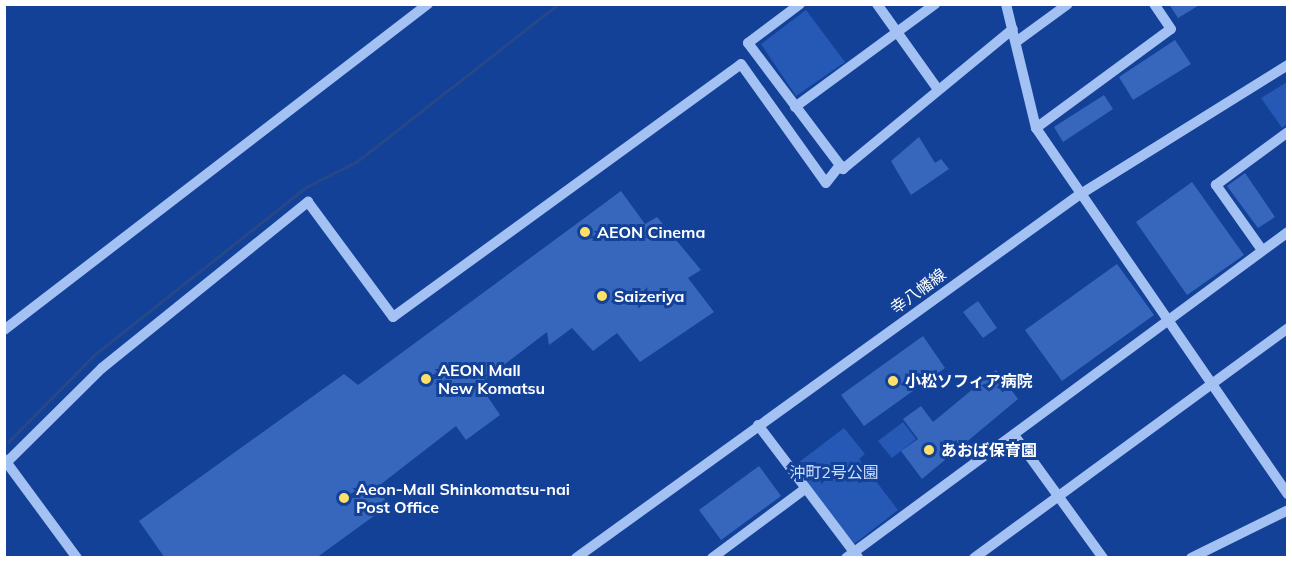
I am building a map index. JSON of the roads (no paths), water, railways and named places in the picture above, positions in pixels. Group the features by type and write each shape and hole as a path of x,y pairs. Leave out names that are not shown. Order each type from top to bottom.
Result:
{"street":[{"path":"4,330 428,4"},
{"path":"801,4 748,43 843,169 937,88 1013,29"},
{"path":"877,4 937,88"},
{"path":"795,107 935,4"},
{"path":"1006,4 1036,128 1079,195 1214,382 1287,494"},
{"path":"1016,42 1068,4"},
{"path":"1036,128 1172,29 1154,4"},
{"path":"76,558 6,460 102,368 308,202 393,317 741,64 826,183 840,165"},
{"name":"幸八幡線","path":"576,558 1079,195 1287,64"},
{"path":"1262,250 1216,185 1287,132"},
{"path":"758,425 853,556 1287,232"},
{"path":"975,558 1287,328"},
{"path":"1014,435 1103,558"},
{"path":"712,558 805,489"},
{"path":"1191,558 1287,510"}],"waterway":[{"path":"8,442 94,355 306,187 356,162 558,4"}],"place":[{"name":"AEON Cinema","path":"585,232"},
{"name":"Saizeriya","path":"602,296"},
{"name":"AEON Mall New Komatsu","path":"426,379"},
{"name":"小松ソフィア病院","path":"893,381"},
{"name":"あおば保育園","path":"929,450"},
{"name":"Aeon-Mall Shinkomatsu-nai Post Office","path":"344,498"}],"park label":[{"name":"沖町2号公園","path":"834,472"}]}
